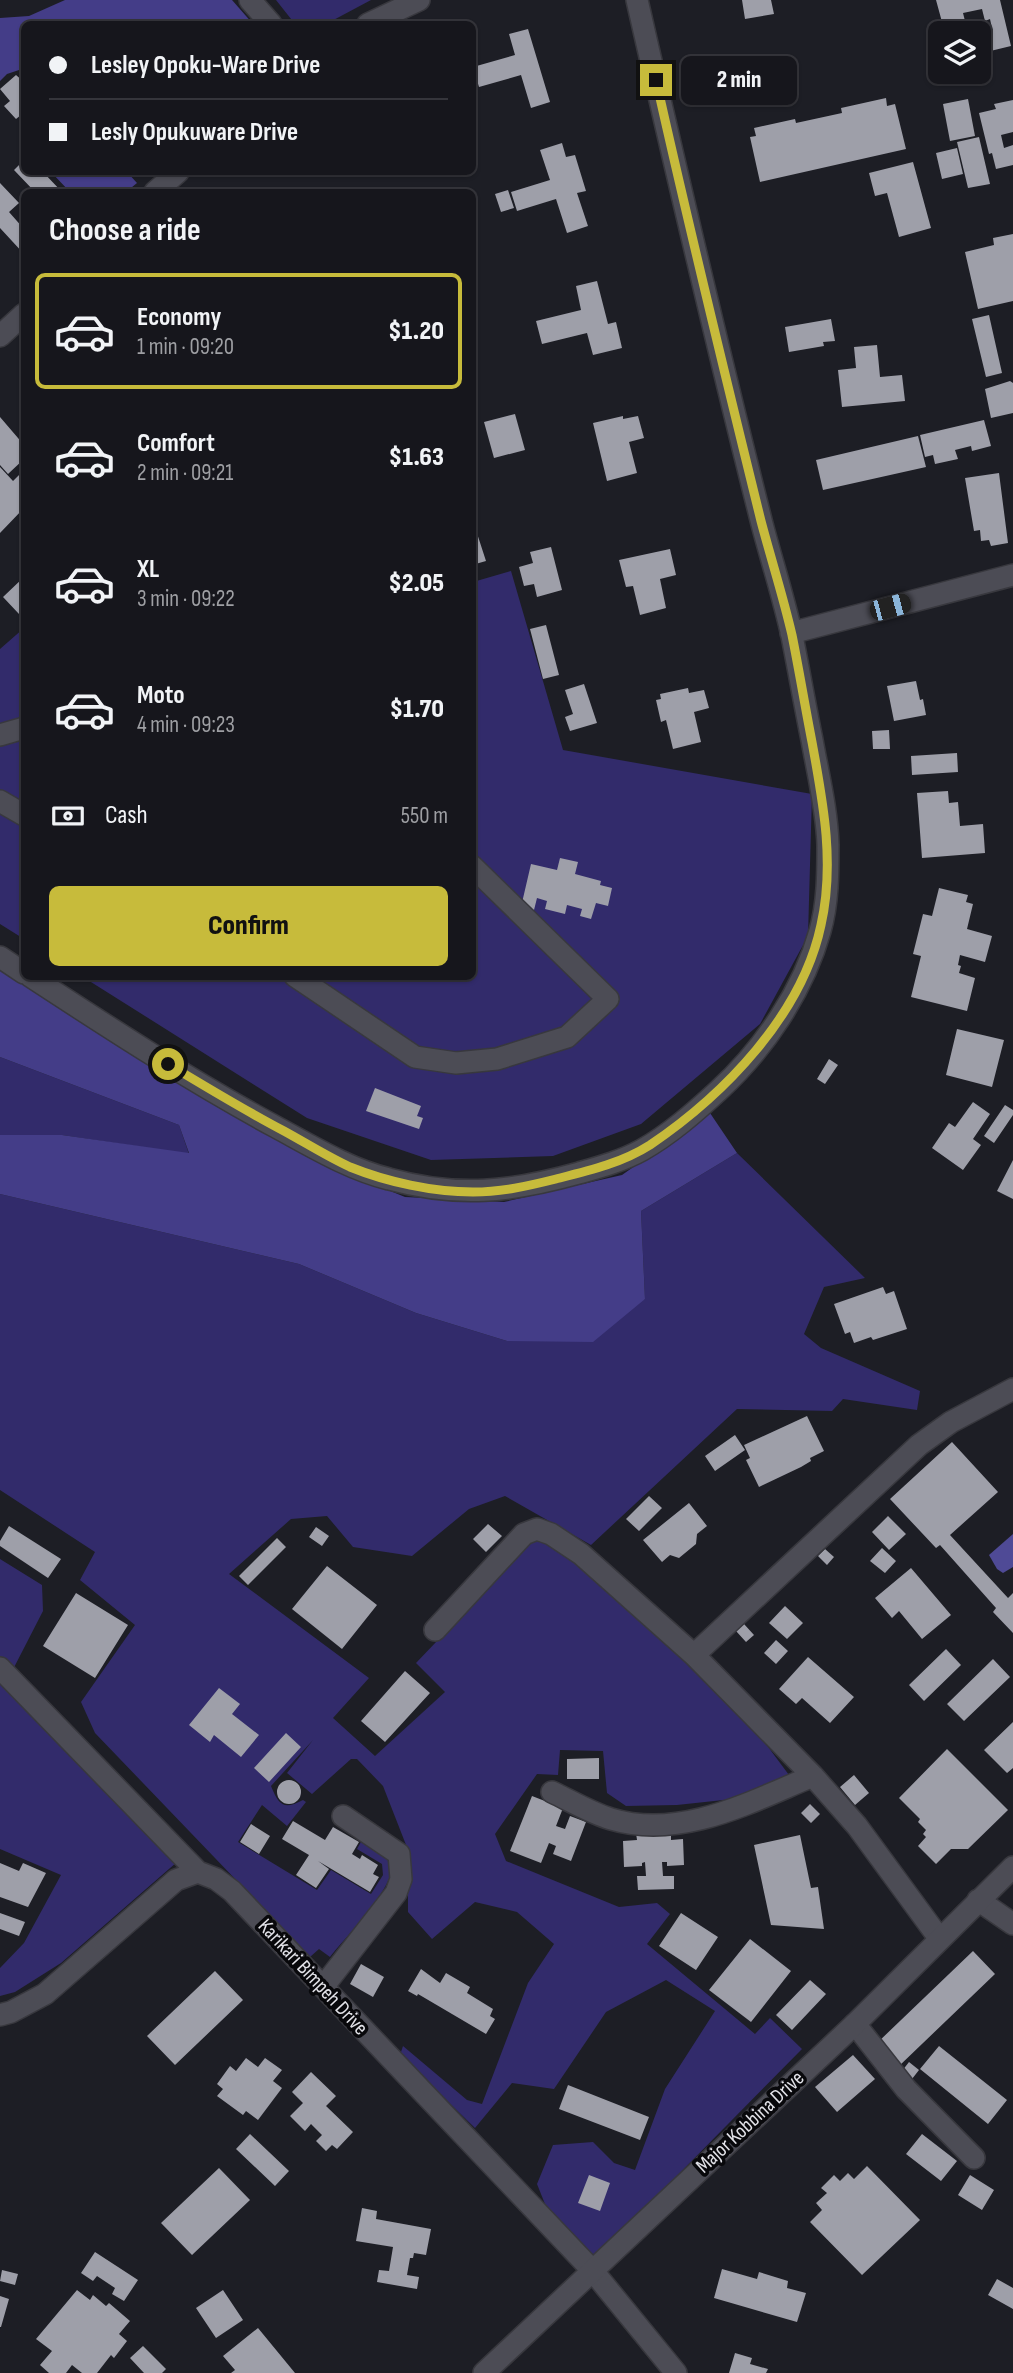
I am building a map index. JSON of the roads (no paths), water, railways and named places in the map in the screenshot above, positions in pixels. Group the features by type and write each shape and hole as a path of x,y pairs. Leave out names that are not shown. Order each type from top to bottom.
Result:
{"street":[{"path":"250,0 268,21"},
{"path":"374,21 419,0"},
{"path":"36,980 232,1103 349,1167 390,1180 471,1192 514,1189 610,1165 642,1150 687,1119 729,1081 763,1041 786,1007 806,972 821,927 827,890 828,840 821,792 791,633 686,215 638,0"},
{"path":"158,189 174,175"},
{"path":"0,336 21,317"},
{"path":"791,633 1013,575"},
{"path":"0,735 21,729"},
{"path":"0,801 21,814"},
{"path":"301,980 415,1057 456,1063 496,1059 567,1037 608,999 476,870"},
{"path":"0,957 21,971"},
{"path":"694,1655 919,1445 951,1422 1013,1389"},
{"path":"435,1630 524,1534 537,1529 551,1534 581,1554 694,1655 813,1776 857,1826 939,1938"},
{"name":"Karikari Bimpeh Drive","path":"0,1668 198,1872 216,1879 232,1891 592,2270 676,2373"},
{"path":"552,1792 611,1819 667,1825 714,1817 813,1776"},
{"path":"323,1987 396,1893 401,1879 399,1854 343,1815"},
{"name":"Major Kobbina Drive","path":"484,2373 855,2024 1013,1867"},
{"path":"0,2015 45,1994 156,1895 176,1880 198,1872"},
{"path":"978,1900 1013,1924"},
{"path":"855,2024 906,2089 974,2158"}]}
